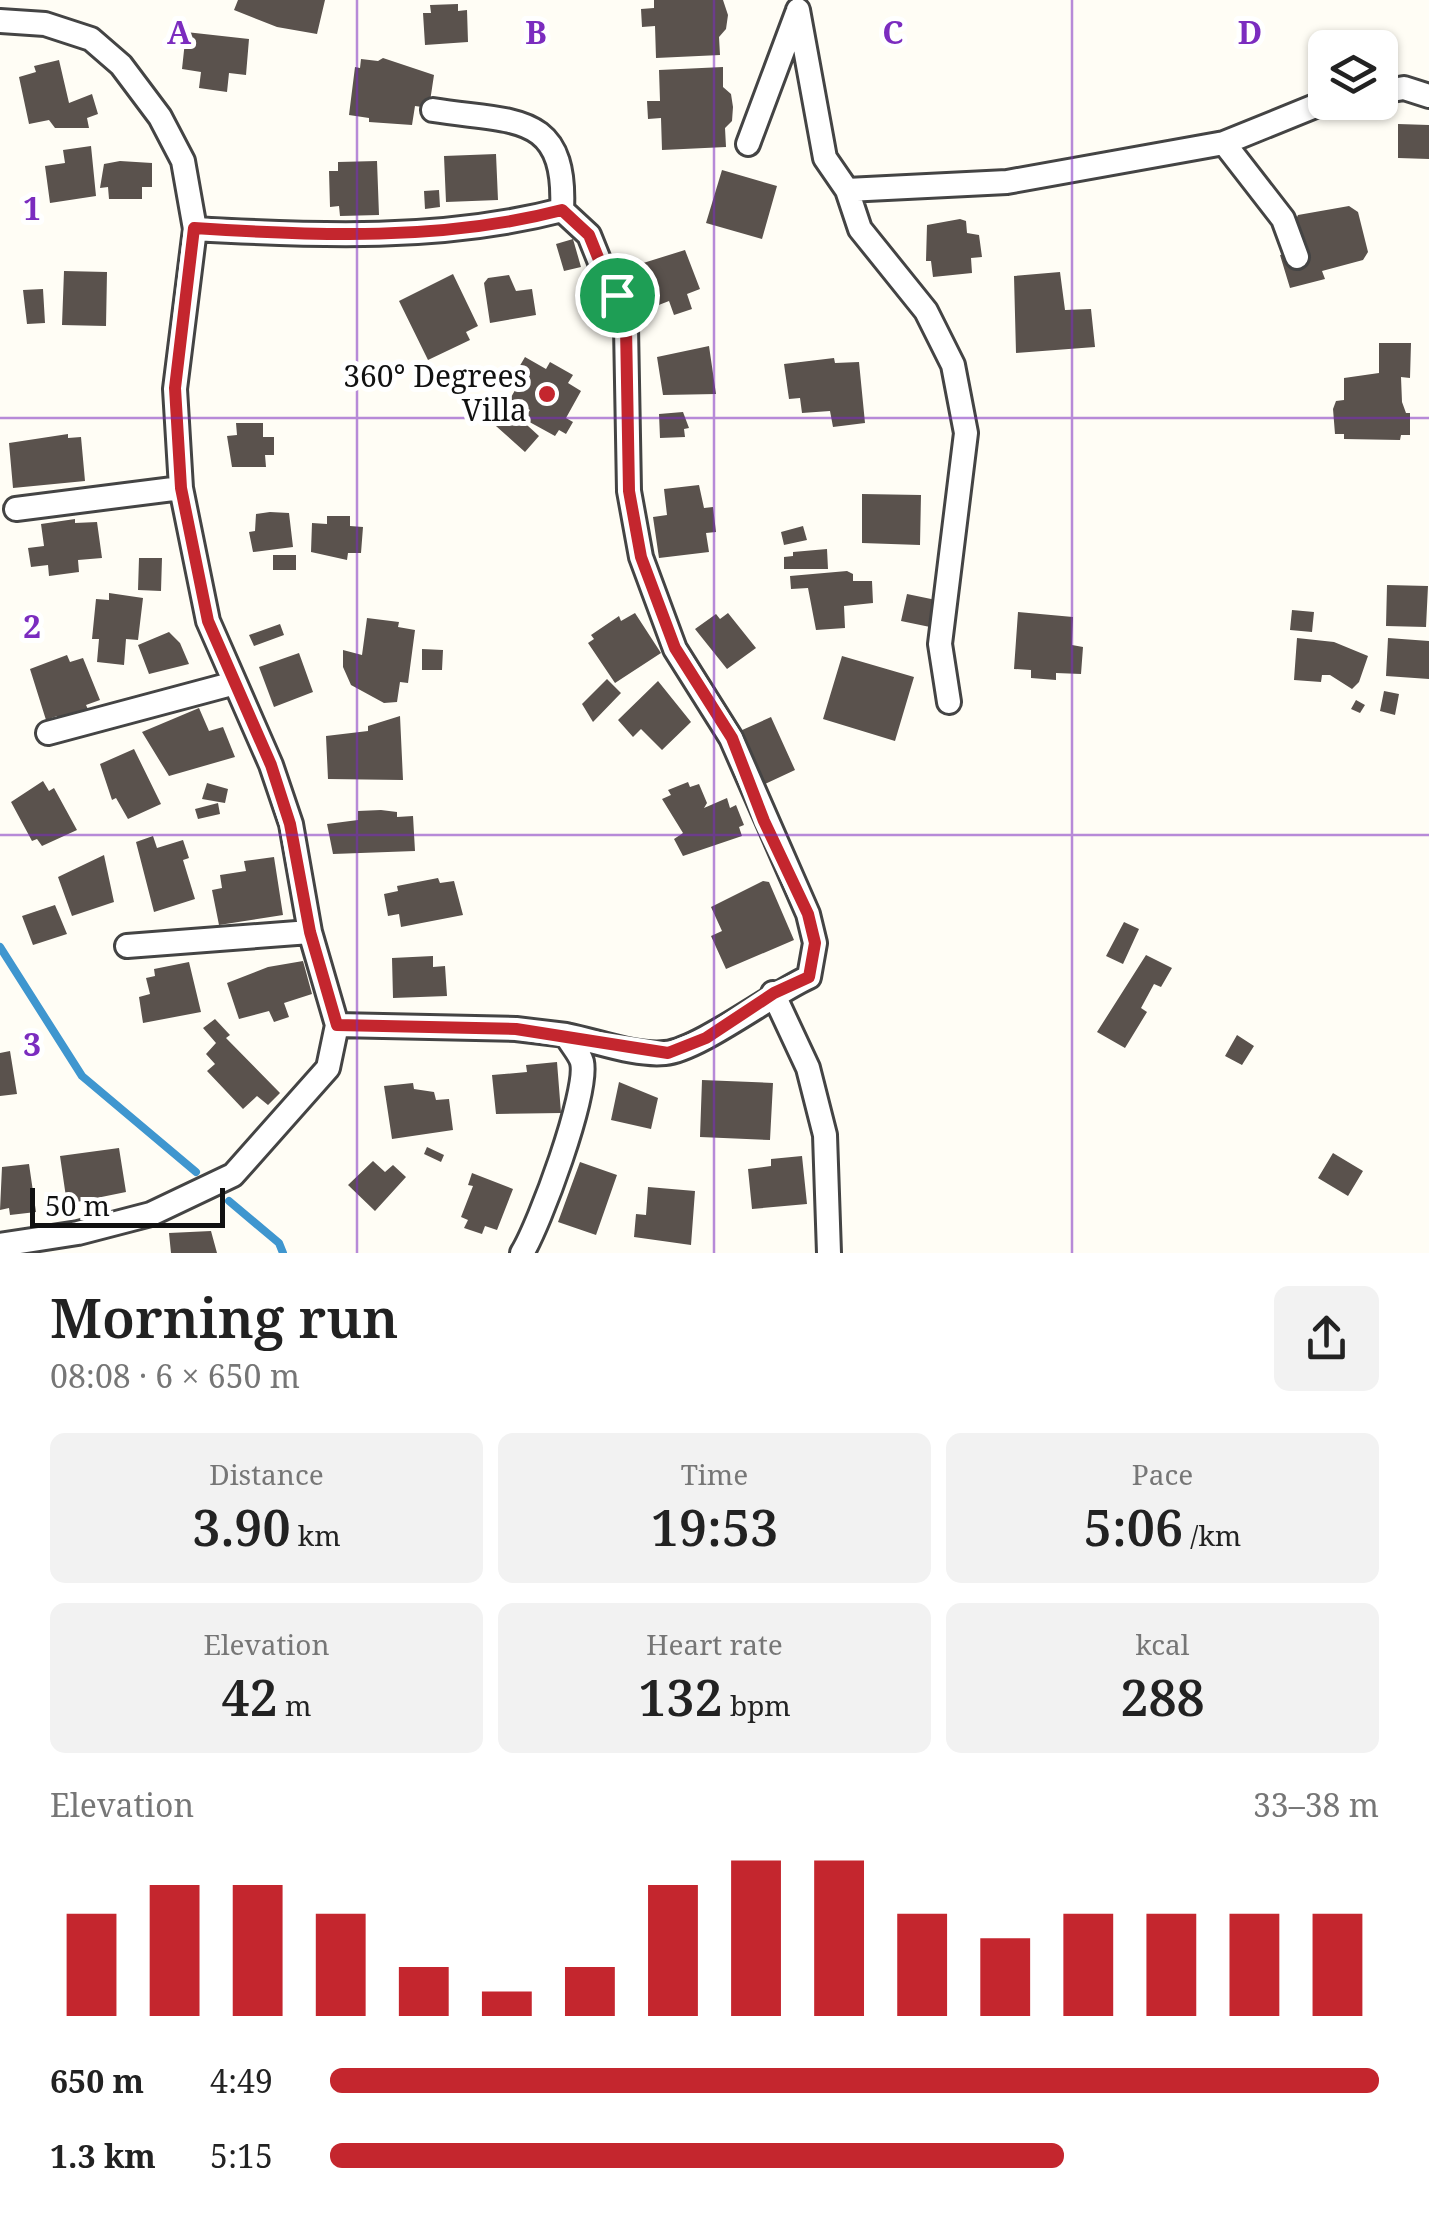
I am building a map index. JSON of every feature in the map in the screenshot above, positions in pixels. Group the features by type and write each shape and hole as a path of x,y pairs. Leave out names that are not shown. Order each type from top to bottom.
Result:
{"street":[{"path":"748,144 799,5"},
{"path":"799,5 825,158 847,190 860,229 926,311 953,365 966,432 940,644 949,702"},
{"path":"0,21 45,24 91,39 122,65 160,118 183,162 194,228 175,388 181,488 208,621 271,765 290,824 310,932 337,1025 328,1068 233,1175 151,1214 78,1233 0,1245"},
{"path":"1398,89 1429,96"},
{"path":"847,190 1007,182 1224,143 1308,109"},
{"path":"432,110 529,126 548,138 564,174 562,210"},
{"path":"1224,143 1283,219 1297,257"},
{"path":"194,228 422,232 519,221 562,210"},
{"path":"337,1025 516,1029 566,1035 646,1053 668,1053 706,1038 774,993 809,977 815,943 808,914 764,821 732,738 675,648 641,557 629,491 626,327 589,235 562,210"},
{"path":"16,509 181,488"},
{"path":"48,733 236,683"},
{"path":"126,946 310,932"},
{"path":"774,993 808,1068 825,1135 830,1253"},
{"path":"522,1253 555,1173 576,1105 582,1062 566,1035"}],"building":[{"path":"238,0 325,0 317,34 277,27 234,10"},
{"path":"654,0 723,0 728,15 726,29 719,37 720,55 656,58 655,26 642,27 641,9 654,8"},
{"path":"458,4 458,11 467,10 468,42 425,45 423,13 431,13 430,5"},
{"path":"186,32 249,39 246,75 229,73 227,92 199,88 201,72 182,69"},
{"path":"383,58 434,75 429,108 415,106 412,125 369,122 369,118 349,115 355,67 360,68 361,59"},
{"path":"59,60 69,103 92,94 98,114 87,118 89,128 55,128 49,120 29,124 19,77 36,72 34,66"},
{"path":"723,67 723,87 731,94 733,107 732,121 725,128 726,147 662,150 661,118 648,119 647,101 660,101 659,70"},
{"path":"1398,124 1429,125 1429,159 1398,158"},
{"path":"91,146 96,196 50,203 45,166 65,163 63,150"},
{"path":"496,154 498,200 446,202 444,156"},
{"path":"377,161 379,215 340,216 339,206 330,207 329,171 338,171 338,162"},
{"path":"152,163 152,187 142,187 142,199 109,199 108,187 100,188 104,164"},
{"path":"722,170 777,186 762,239 706,223"},
{"path":"439,190 440,207 425,209 424,191"},
{"path":"1349,206 1358,212 1368,252 1363,260 1322,271 1325,279 1290,288 1280,255 1300,250 1291,229 1298,215"},
{"path":"966,221 967,233 979,235 982,257 971,258 972,273 933,277 931,261 926,261 927,225"},
{"path":"573,239 581,267 564,271 556,244"},
{"path":"685,250 700,289 687,294 692,309 674,315 669,301 651,308 647,297 636,301 624,269"},
{"path":"64,271 107,272 106,326 62,325"},
{"path":"1060,272 1065,310 1091,309 1095,347 1016,353 1014,276"},
{"path":"453,274 478,326 466,332 470,340 428,360 399,301"},
{"path":"509,275 516,291 532,289 536,315 490,323 484,283 488,278"},
{"path":"43,289 45,323 27,324 23,290"},
{"path":"1379,343 1411,343 1410,378 1401,377 1402,402 1406,413 1410,413 1410,435 1401,435 1400,440 1344,439 1344,434 1335,434 1333,409 1336,401 1344,400 1344,378 1379,373"},
{"path":"709,346 716,394 663,395 657,357"},
{"path":"525,357 546,369 550,362 573,375 568,383 581,391 566,418 573,422 566,434 559,430 555,436 524,419 530,410 510,399 522,378 515,374"},
{"path":"834,358 835,363 859,362 865,423 833,427 830,411 802,413 800,398 789,399 784,364"},
{"path":"493,394 539,436 525,452 478,410"},
{"path":"683,412 689,428 684,429 685,437 660,438 659,414"},
{"path":"236,423 263,423 263,437 274,437 274,455 265,455 266,467 232,467 227,436 237,435"},
{"path":"68,434 68,438 81,437 85,481 13,488 9,443"},
{"path":"699,485 704,508 713,507 716,532 706,533 709,552 659,558 653,517 667,515 664,489"},
{"path":"862,494 921,495 920,545 862,543"},
{"path":"289,513 293,547 253,552 249,532 255,531 256,514"},
{"path":"327,516 350,516 350,526 363,527 361,553 348,553 347,560 311,552 312,523 327,524"},
{"path":"75,519 75,523 97,522 102,558 78,560 79,572 49,576 48,565 31,567 28,548 44,546 41,524"},
{"path":"803,526 807,540 784,545 781,532"},
{"path":"827,549 828,569 784,569 784,557 793,556 793,552"},
{"path":"273,555 296,555 296,570 273,570"},
{"path":"139,558 162,558 161,591 138,590"},
{"path":"847,571 853,574 853,581 872,581 873,603 844,606 845,628 816,630 808,588 791,589 790,576"},
{"path":"1387,585 1428,586 1426,627 1386,626"},
{"path":"109,593 143,598 138,640 126,639 124,665 97,662 99,639 92,639 96,599 109,600"},
{"path":"907,594 936,600 930,627 901,621"},
{"path":"1292,610 1314,612 1312,632 1290,630"},
{"path":"1018,612 1073,617 1072,645 1083,647 1081,674 1056,673 1056,680 1031,678 1031,670 1014,669"},
{"path":"635,613 661,653 615,683 588,643 594,639 591,635 619,616 621,621"},
{"path":"728,613 756,648 727,669 695,629 716,614 720,619"},
{"path":"367,618 399,622 398,627 415,630 408,683 400,682 397,702 384,703 351,685 343,667 343,650 362,655"},
{"path":"280,624 284,635 254,646 249,635"},
{"path":"169,632 180,643 189,664 149,674 138,645"},
{"path":"1297,638 1334,642 1368,656 1359,682 1352,689 1330,675 1322,675 1321,682 1294,680"},
{"path":"1388,638 1429,641 1429,679 1386,676"},
{"path":"422,649 443,650 442,670 422,670"},
{"path":"299,653 313,692 274,707 259,667"},
{"path":"67,655 70,662 83,658 100,700 86,705 92,718 62,727 57,716 46,720 30,669"},
{"path":"842,656 914,677 895,741 823,719"},
{"path":"607,679 621,693 593,722 582,704"},
{"path":"658,681 691,722 662,750 641,729 633,737 618,720"},
{"path":"1384,691 1399,694 1395,715 1380,711"},
{"path":"1356,700 1365,705 1360,713 1351,709"},
{"path":"199,708 209,731 223,727 235,757 169,776 142,732"},
{"path":"400,716 403,780 328,779 326,736 368,731 368,726"},
{"path":"771,717 795,770 765,784 740,731"},
{"path":"134,749 161,804 128,819 116,798 112,800 100,764"},
{"path":"43,781 49,791 54,788 77,830 42,846 37,839 32,841 11,802"},
{"path":"688,782 690,787 699,784 707,803 704,808 727,798 730,808 736,805 744,825 739,827 742,836 683,856 674,839 683,833 662,799 671,795 668,790"},
{"path":"207,783 228,789 225,803 202,799"},
{"path":"218,803 220,814 198,819 195,809"},
{"path":"358,811 397,812 397,817 413,816 415,851 333,854 327,824 358,820"},
{"path":"153,836 157,848 183,840 189,858 183,860 195,899 154,912 136,842"},
{"path":"104,855 114,902 72,916 58,877"},
{"path":"274,857 283,915 219,925 212,890 222,888 220,875 246,871 244,861"},
{"path":"438,878 440,883 454,881 463,915 401,927 399,914 388,916 384,894 398,891 397,886"},
{"path":"763,881 769,882 794,940 726,969 711,936 722,931 711,907"},
{"path":"55,905 67,934 33,945 22,916"},
{"path":"1124,922 1139,929 1123,964 1106,956"},
{"path":"1146,955 1172,968 1161,987 1154,984 1141,1008 1147,1012 1125,1048 1097,1032"},
{"path":"433,956 433,967 445,966 447,996 393,998 392,958"},
{"path":"303,961 312,994 284,1003 289,1017 274,1022 269,1011 239,1019 227,983 268,967"},
{"path":"189,962 201,1012 143,1023 139,997 150,994 146,978 155,976 154,969"},
{"path":"215,1019 230,1035 226,1038 280,1093 268,1105 257,1096 243,1109 207,1071 215,1064 206,1054 216,1043 203,1028"},
{"path":"1237,1035 1254,1046 1242,1065 1225,1056"},
{"path":"10,1051 17,1094 0,1096 0,1053"},
{"path":"557,1062 561,1113 496,1114 492,1075 527,1072 526,1065"},
{"path":"702,1080 773,1083 770,1140 700,1137"},
{"path":"619,1082 658,1098 651,1129 611,1120"},
{"path":"413,1083 414,1089 434,1092 436,1100 449,1099 453,1130 392,1139 384,1086"},
{"path":"427,1147 444,1155 441,1162 424,1154"},
{"path":"119,1148 126,1192 67,1204 60,1156"},
{"path":"1333,1153 1363,1171 1348,1196 1318,1178"},
{"path":"802,1156 807,1204 752,1209 748,1169 771,1166 771,1159"},
{"path":"373,1161 385,1172 393,1165 406,1177 375,1211 348,1185"},
{"path":"580,1162 617,1175 596,1235 558,1222"},
{"path":"29,1164 36,1212 10,1215 9,1208 0,1210 2,1167"},
{"path":"472,1173 513,1189 497,1230 485,1226 482,1234 464,1228 468,1220 461,1217 473,1186 468,1185"},
{"path":"648,1187 695,1191 691,1245 634,1237 636,1214 646,1215"},
{"path":"211,1231 217,1253 171,1253 169,1233"}],"waterway":[{"path":"0,947 82,1076 196,1172"},
{"path":"229,1201 279,1243 283,1253"}],"place":[{"name":"360° Degrees Villa","path":"547,394"}],"route":[{"path":"562,210 589,235 617,295 626,327 629,491 641,557 675,648 704,700 732,738 764,821 808,914 815,943 809,977 774,993 684,1050 668,1053 646,1053 566,1035 516,1029 337,1025 310,932 290,824 271,765 208,621 181,488 175,388 194,228 422,232 519,221 562,210"}]}
